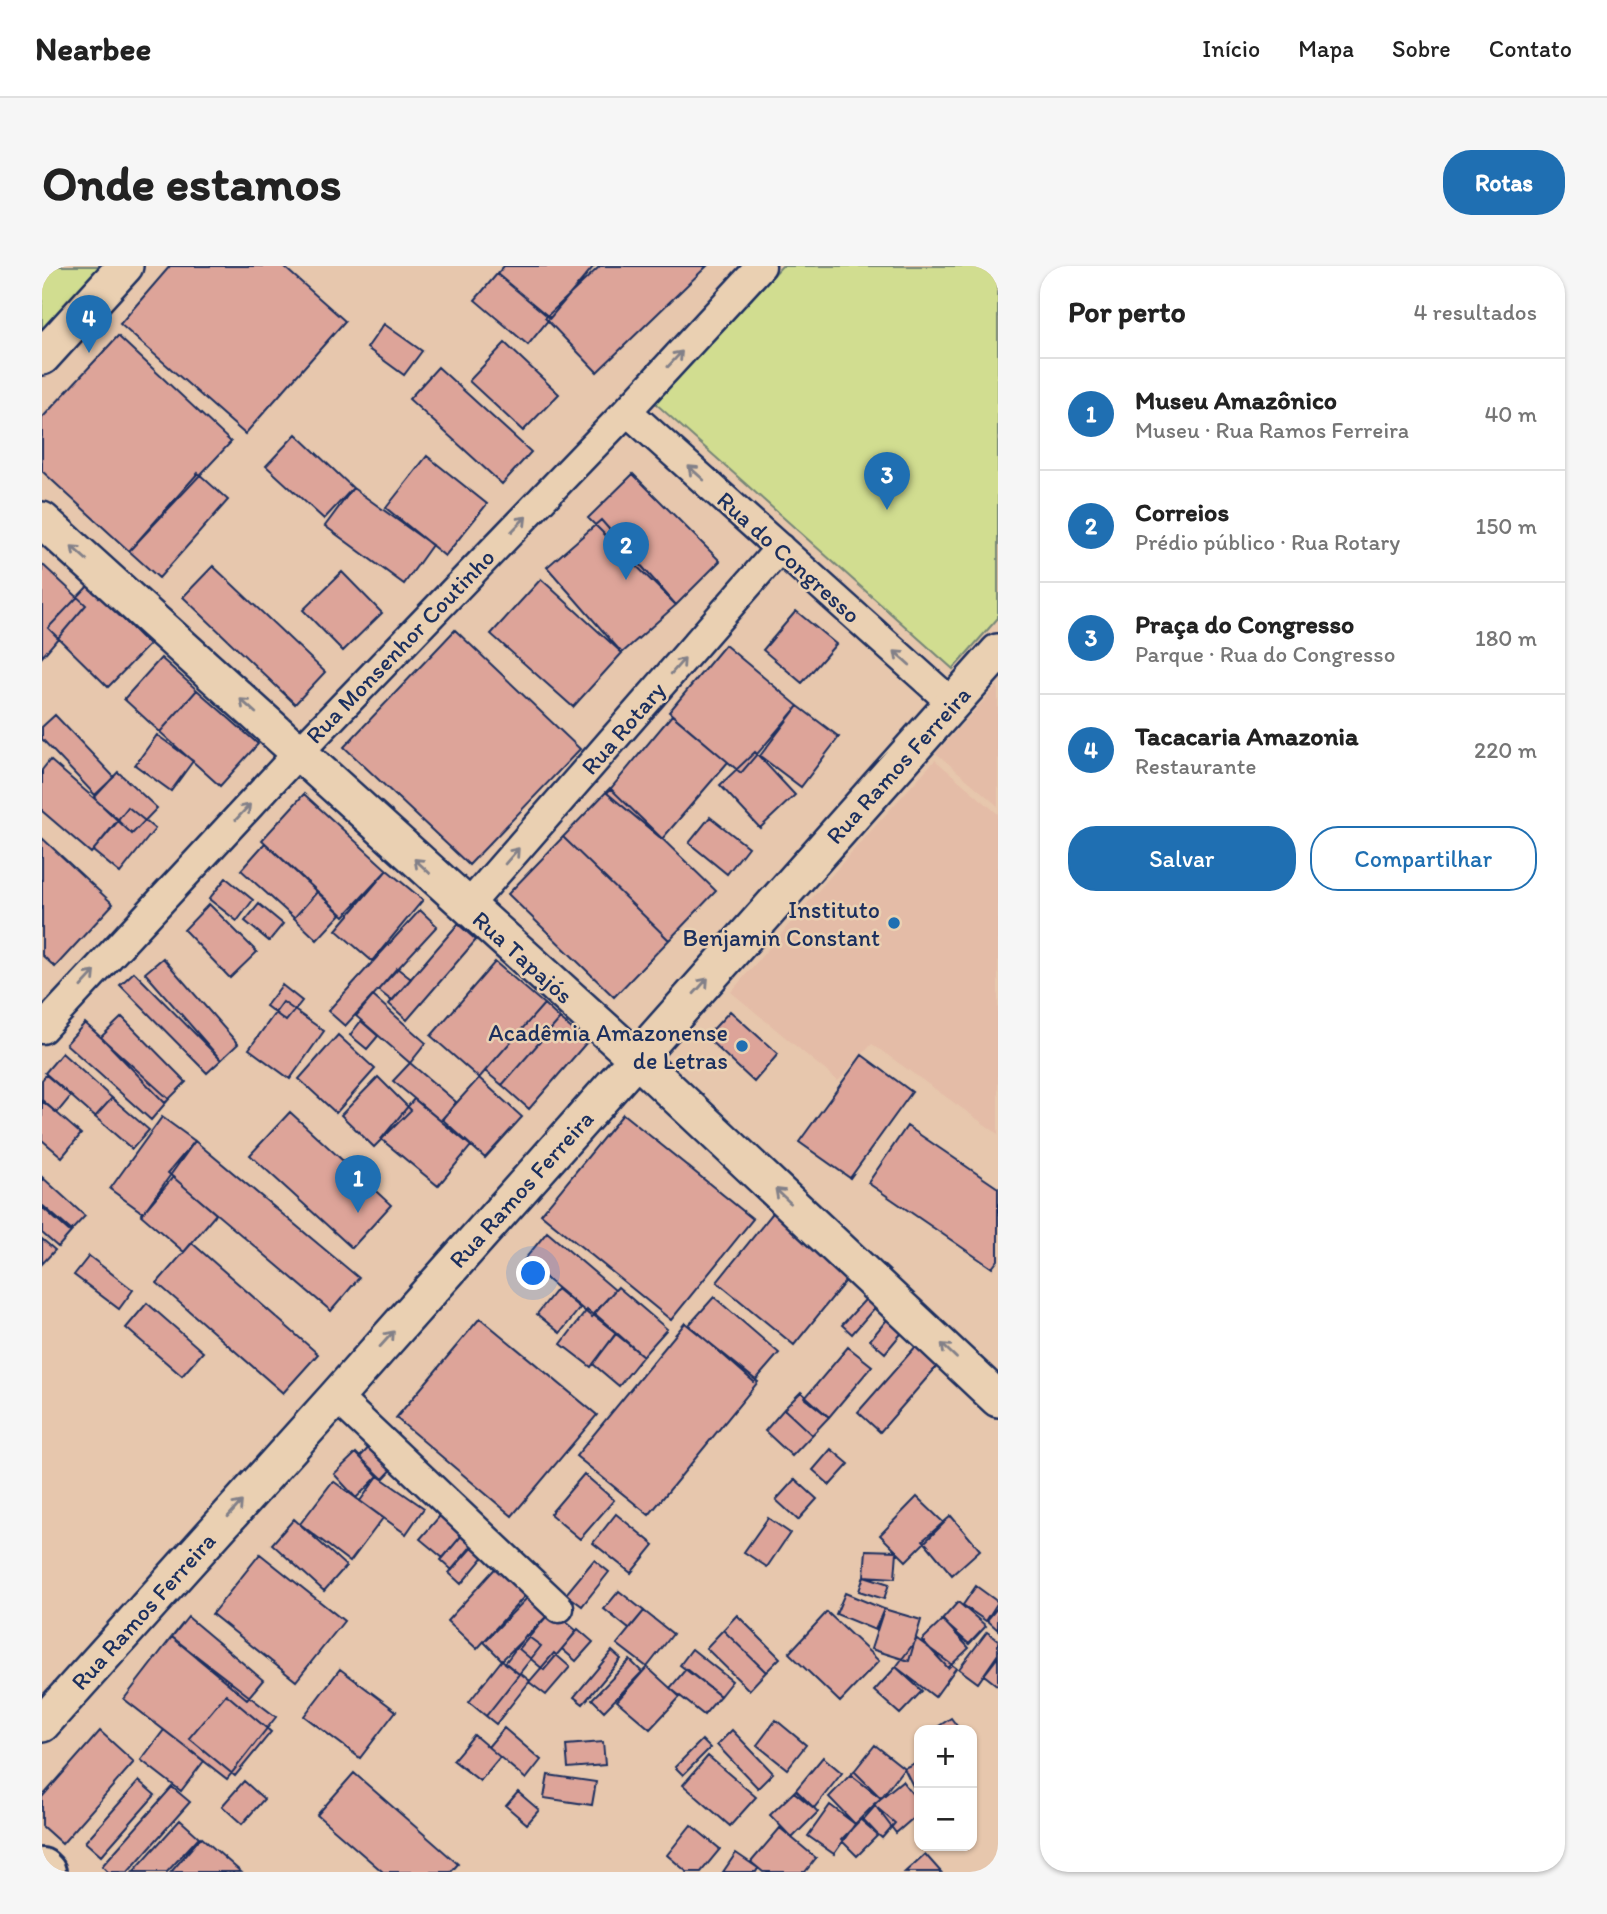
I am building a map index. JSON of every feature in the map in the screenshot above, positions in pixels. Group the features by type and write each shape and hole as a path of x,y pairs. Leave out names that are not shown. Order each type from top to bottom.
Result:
{"main road":[{"path":"42,1868 46,1872"}],"street":[{"path":"42,356 125,266"},
{"name":"Rua Monsenhor Coutinho","path":"42,1029 299,752 626,411 758,267"},
{"name":"Rua do Congresso","path":"626,411 952,703"},
{"name":"Rua Tapajós","path":"42,520 637,1059 998,1399"},
{"name":"Rua Rotary","path":"467,907 779,548"},
{"name":"Rua Ramos Ferreira","path":"42,1724 998,652"},
{"path":"336,1397 559,1608"}],"shaded area":[{"path":"998,685 998,806 936,753"},
{"name":"Instituto Benjamin Constant","path":"935,760 998,814 998,1134 872,1044 838,1081 731,992"}],"green space":[{"path":"42,266 116,266 42,351"},
{"path":"782,266 998,266 998,618 953,669 655,403"}],"building":[{"path":"170,266 283,266 345,321 245,434 120,324"},
{"path":"504,266 594,266 550,318 497,274"},
{"path":"600,266 707,266 597,372 545,318"},
{"path":"497,274 550,318 528,345 475,300"},
{"path":"384,324 422,351 404,375 367,348"},
{"path":"118,336 231,442 129,551 42,471 42,418"},
{"path":"505,343 559,394 523,431 469,381"},
{"path":"438,367 531,452 502,484 409,399"},
{"path":"296,434 353,488 324,519 266,466"},
{"path":"427,456 487,504 445,556 386,508"},
{"path":"198,473 228,500 159,578 129,551"},
{"path":"633,474 720,561 676,605 588,518"},
{"path":"353,488 432,545 404,584 325,526"},
{"path":"601,520 676,605 622,653 547,567"},
{"path":"42,564 86,605 42,657"},
{"path":"213,566 325,672 295,704 183,597"},
{"path":"342,572 382,613 343,651 303,610"},
{"path":"541,579 622,653 573,707 491,634"},
{"path":"89,585 149,645 108,687 48,628"},
{"path":"796,611 836,644 802,683 763,650"},
{"path":"455,630 580,749 469,865 344,747"},
{"path":"725,645 798,706 741,773 669,712"},
{"path":"161,658 197,690 160,732 124,699"},
{"path":"197,690 258,744 220,786 160,732"},
{"path":"798,706 839,737 801,787 760,756"},
{"path":"55,715 114,777 95,795 42,739 42,727"},
{"path":"672,715 728,762 662,839 607,793"},
{"path":"157,735 193,761 171,791 135,765"},
{"path":"755,752 795,795 760,828 720,785"},
{"path":"50,760 119,820 91,853 42,811 42,770"},
{"path":"118,772 157,808 132,834 94,798"},
{"path":"610,788 716,891 669,940 563,837"},
{"path":"304,794 387,870 344,916 262,840"},
{"path":"128,807 155,829 120,873 93,851"},
{"path":"710,817 748,847 727,874 689,843"},
{"path":"563,837 669,940 614,997 508,894"},
{"path":"42,838 113,904 55,967 42,955"},
{"path":"265,843 317,892 294,918 241,870"},
{"path":"387,870 423,900 372,961 336,930"},
{"path":"226,878 253,900 237,921 209,899"},
{"path":"317,892 341,914 317,940 294,918"},
{"path":"209,904 257,952 230,978 184,930"},
{"path":"259,904 283,924 269,941 245,921"},
{"path":"420,910 437,926 345,1026 328,1011"},
{"path":"458,924 476,940 407,1020 389,1004"},
{"path":"163,958 238,1044 221,1060 145,973"},
{"path":"495,962 544,1004 479,1078 431,1036"},
{"path":"397,968 411,979 392,1001 378,990"},
{"path":"134,972 221,1060 207,1073 120,985"},
{"path":"282,985 302,1001 286,1021 266,1006"},
{"path":"373,996 426,1043 410,1063 356,1016"},
{"path":"283,1002 324,1031 290,1079 249,1049"},
{"path":"544,1004 560,1019 502,1085 485,1071"},
{"name":"Acadêmia Amazonense de Letras","path":"730,1011 778,1054 754,1082 706,1037"},
{"path":"122,1017 186,1082 165,1103 101,1037"},
{"path":"560,1019 587,1042 529,1109 502,1085"},
{"path":"361,1021 378,1036 367,1049 350,1035"},
{"path":"85,1023 169,1099 151,1120 66,1044"},
{"path":"338,1035 375,1069 336,1113 299,1079"},
{"path":"62,1053 112,1098 95,1117 45,1073"},
{"path":"862,1055 912,1092 850,1178 799,1142"},
{"path":"410,1063 456,1102 441,1121 393,1081"},
{"path":"46,1075 71,1096 57,1113 42,1101 42,1080"},
{"path":"378,1077 411,1110 374,1147 341,1115"},
{"path":"479,1078 522,1117 485,1158 442,1119"},
{"path":"112,1098 149,1130 132,1149 95,1117"},
{"path":"414,1099 471,1146 438,1186 381,1139"},
{"path":"42,1100 81,1134 62,1157 42,1140"},
{"path":"290,1112 391,1205 352,1248 250,1155"},
{"path":"623,1114 753,1219 671,1320 541,1214"},
{"path":"162,1117 195,1141 143,1213 110,1189"},
{"path":"907,1126 998,1188 998,1260 992,1268 868,1183"},
{"path":"195,1141 359,1278 331,1311 168,1173"},
{"path":"42,1177 85,1216 70,1232 42,1207"},
{"path":"173,1177 216,1214 184,1252 141,1215"},
{"path":"42,1205 72,1231 58,1247 42,1233"},
{"path":"776,1209 853,1272 794,1345 717,1282"},
{"path":"547,1232 615,1290 592,1317 524,1260"},
{"path":"42,1239 55,1250 42,1264"},
{"path":"192,1243 318,1354 283,1393 157,1283"},
{"path":"89,1256 133,1290 119,1309 74,1275"},
{"path":"618,1287 667,1329 643,1356 594,1313"},
{"path":"557,1289 580,1308 560,1333 537,1314"},
{"path":"875,1289 884,1297 852,1334 842,1325"},
{"path":"714,1297 779,1353 754,1382 689,1325"},
{"path":"147,1303 203,1352 182,1376 126,1328"},
{"path":"587,1310 616,1333 591,1367 561,1344"},
{"path":"890,1316 905,1329 885,1353 870,1340"},
{"path":"480,1318 597,1415 512,1516 396,1418"},
{"path":"685,1323 758,1382 649,1515 576,1456"},
{"path":"616,1334 643,1356 619,1386 593,1364"},
{"path":"917,1345 939,1364 880,1432 858,1412"},
{"path":"848,1347 872,1366 829,1417 805,1398"},
{"path":"801,1392 829,1417 812,1435 784,1409"},
{"path":"784,1409 812,1435 792,1456 765,1431"},
{"path":"375,1441 399,1462 383,1479 360,1457"},
{"path":"831,1449 849,1464 830,1485 813,1470"},
{"path":"356,1453 378,1476 356,1498 334,1474"},
{"path":"584,1474 614,1500 580,1539 550,1514"},
{"path":"378,1476 424,1508 406,1534 360,1501"},
{"path":"795,1479 817,1499 798,1520 776,1500"},
{"path":"333,1481 383,1518 350,1562 300,1524"},
{"path":"917,1497 944,1523 906,1561 880,1535"},
{"path":"445,1510 467,1529 443,1558 420,1539"},
{"path":"616,1514 654,1545 631,1573 593,1543"},
{"path":"951,1516 980,1550 952,1575 923,1540"},
{"path":"768,1518 790,1533 767,1567 744,1552"},
{"path":"294,1519 346,1566 324,1591 272,1544"},
{"path":"468,1528 480,1538 452,1570 441,1560"},
{"path":"479,1537 492,1547 461,1584 449,1573"},
{"path":"866,1550 897,1551 895,1578 864,1576"},
{"path":"260,1554 344,1621 296,1681 212,1614"},
{"path":"594,1560 609,1572 582,1606 566,1594"},
{"path":"502,1561 532,1588 477,1649 447,1621"},
{"path":"864,1576 889,1584 884,1599 859,1591"},
{"path":"976,1586 998,1602 986,1621 963,1605"},
{"path":"619,1591 644,1611 629,1629 604,1609"},
{"path":"533,1592 552,1611 502,1660 484,1642"},
{"path":"845,1593 884,1609 875,1630 836,1614"},
{"path":"958,1602 986,1626 969,1644 942,1620"},
{"path":"998,1607 998,1630 987,1620"},
{"path":"884,1609 921,1620 909,1661 871,1649"},
{"path":"552,1610 577,1631 544,1670 519,1649"},
{"path":"644,1611 673,1634 647,1667 617,1644"},
{"path":"827,1612 879,1661 840,1702 789,1653"},
{"path":"737,1615 780,1658 766,1672 723,1630"},
{"path":"188,1617 263,1680 247,1699 172,1637"},
{"path":"943,1620 969,1648 948,1668 922,1640"},
{"path":"578,1629 593,1642 576,1661 562,1649"},
{"path":"723,1630 766,1672 749,1690 706,1648"},
{"path":"987,1632 998,1640 998,1654 978,1683 959,1669"},
{"path":"526,1635 541,1646 519,1674 505,1663"},
{"path":"172,1637 276,1717 227,1779 124,1699"},
{"path":"917,1639 956,1668 935,1697 896,1667"},
{"path":"692,1649 732,1681 720,1696 680,1665"},
{"path":"612,1651 621,1659 583,1704 574,1697"},
{"path":"554,1653 570,1667 546,1695 529,1682"},
{"path":"998,1657 998,1686 984,1675"},
{"path":"502,1660 519,1674 486,1716 469,1702"},
{"path":"630,1660 642,1672 604,1711 592,1699"},
{"path":"647,1667 680,1697 650,1729 617,1701"},
{"path":"896,1667 922,1691 900,1714 874,1691"},
{"path":"340,1669 396,1711 360,1758 304,1716"},
{"path":"686,1669 720,1696 704,1715 670,1688"},
{"path":"520,1673 530,1681 496,1724 486,1716"},
{"path":"226,1694 271,1732 235,1776 189,1738"},
{"path":"951,1718 956,1725 940,1725"},
{"path":"776,1720 806,1745 787,1769 757,1745"},
{"path":"504,1728 541,1760 526,1779 488,1747"},
{"path":"164,1730 204,1761 181,1791 141,1760"},
{"path":"732,1730 773,1773 758,1788 717,1745"},
{"path":"100,1731 134,1762 62,1844 42,1826 42,1797"},
{"path":"474,1735 500,1757 480,1781 453,1760"},
{"path":"702,1740 710,1748 683,1775 675,1767"},
{"path":"603,1742 605,1765 568,1768 566,1745"},
{"path":"875,1745 904,1768 881,1798 851,1775"},
{"path":"708,1756 756,1797 730,1826 683,1785"},
{"path":"823,1757 842,1773 814,1808 794,1792"},
{"path":"914,1763 914,1788 904,1768"},
{"path":"854,1771 881,1798 855,1824 829,1797"},
{"path":"354,1773 458,1864 451,1872 383,1872 317,1815"},
{"path":"548,1775 596,1782 592,1805 544,1798"},
{"path":"139,1781 155,1795 101,1856 85,1842"},
{"path":"244,1781 264,1799 242,1824 222,1806"},
{"path":"902,1781 914,1796 914,1817 896,1833 874,1804"},
{"path":"172,1787 190,1802 128,1872 108,1872 102,1866"},
{"path":"796,1790 818,1812 792,1838 770,1815"},
{"path":"518,1792 539,1810 527,1824 506,1806"},
{"path":"830,1805 855,1824 834,1854 808,1836"},
{"path":"875,1806 895,1823 882,1838 862,1821"},
{"path":"862,1818 878,1835 857,1856 841,1840"},
{"path":"180,1820 199,1837 167,1872 133,1872"},
{"path":"691,1825 720,1849 701,1872 687,1872 667,1855"},
{"path":"780,1828 816,1858 805,1872 763,1872 751,1862"},
{"path":"201,1837 241,1872 171,1872"},
{"path":"736,1853 758,1868 756,1872 723,1872"},
{"path":"925,1854 941,1872 905,1872"}],"place":[{"name":"Tacacaria Amazonia","path":"89,353"},
{"name":"Praça do Congresso","path":"887,510"},
{"name":"Correios","path":"626,580"},
{"name":"Instituto Benjamin Constant","path":"894,923"},
{"name":"Acadêmia Amazonense de Letras","path":"742,1046"},
{"name":"Museu Amazônico","path":"358,1213"}]}
